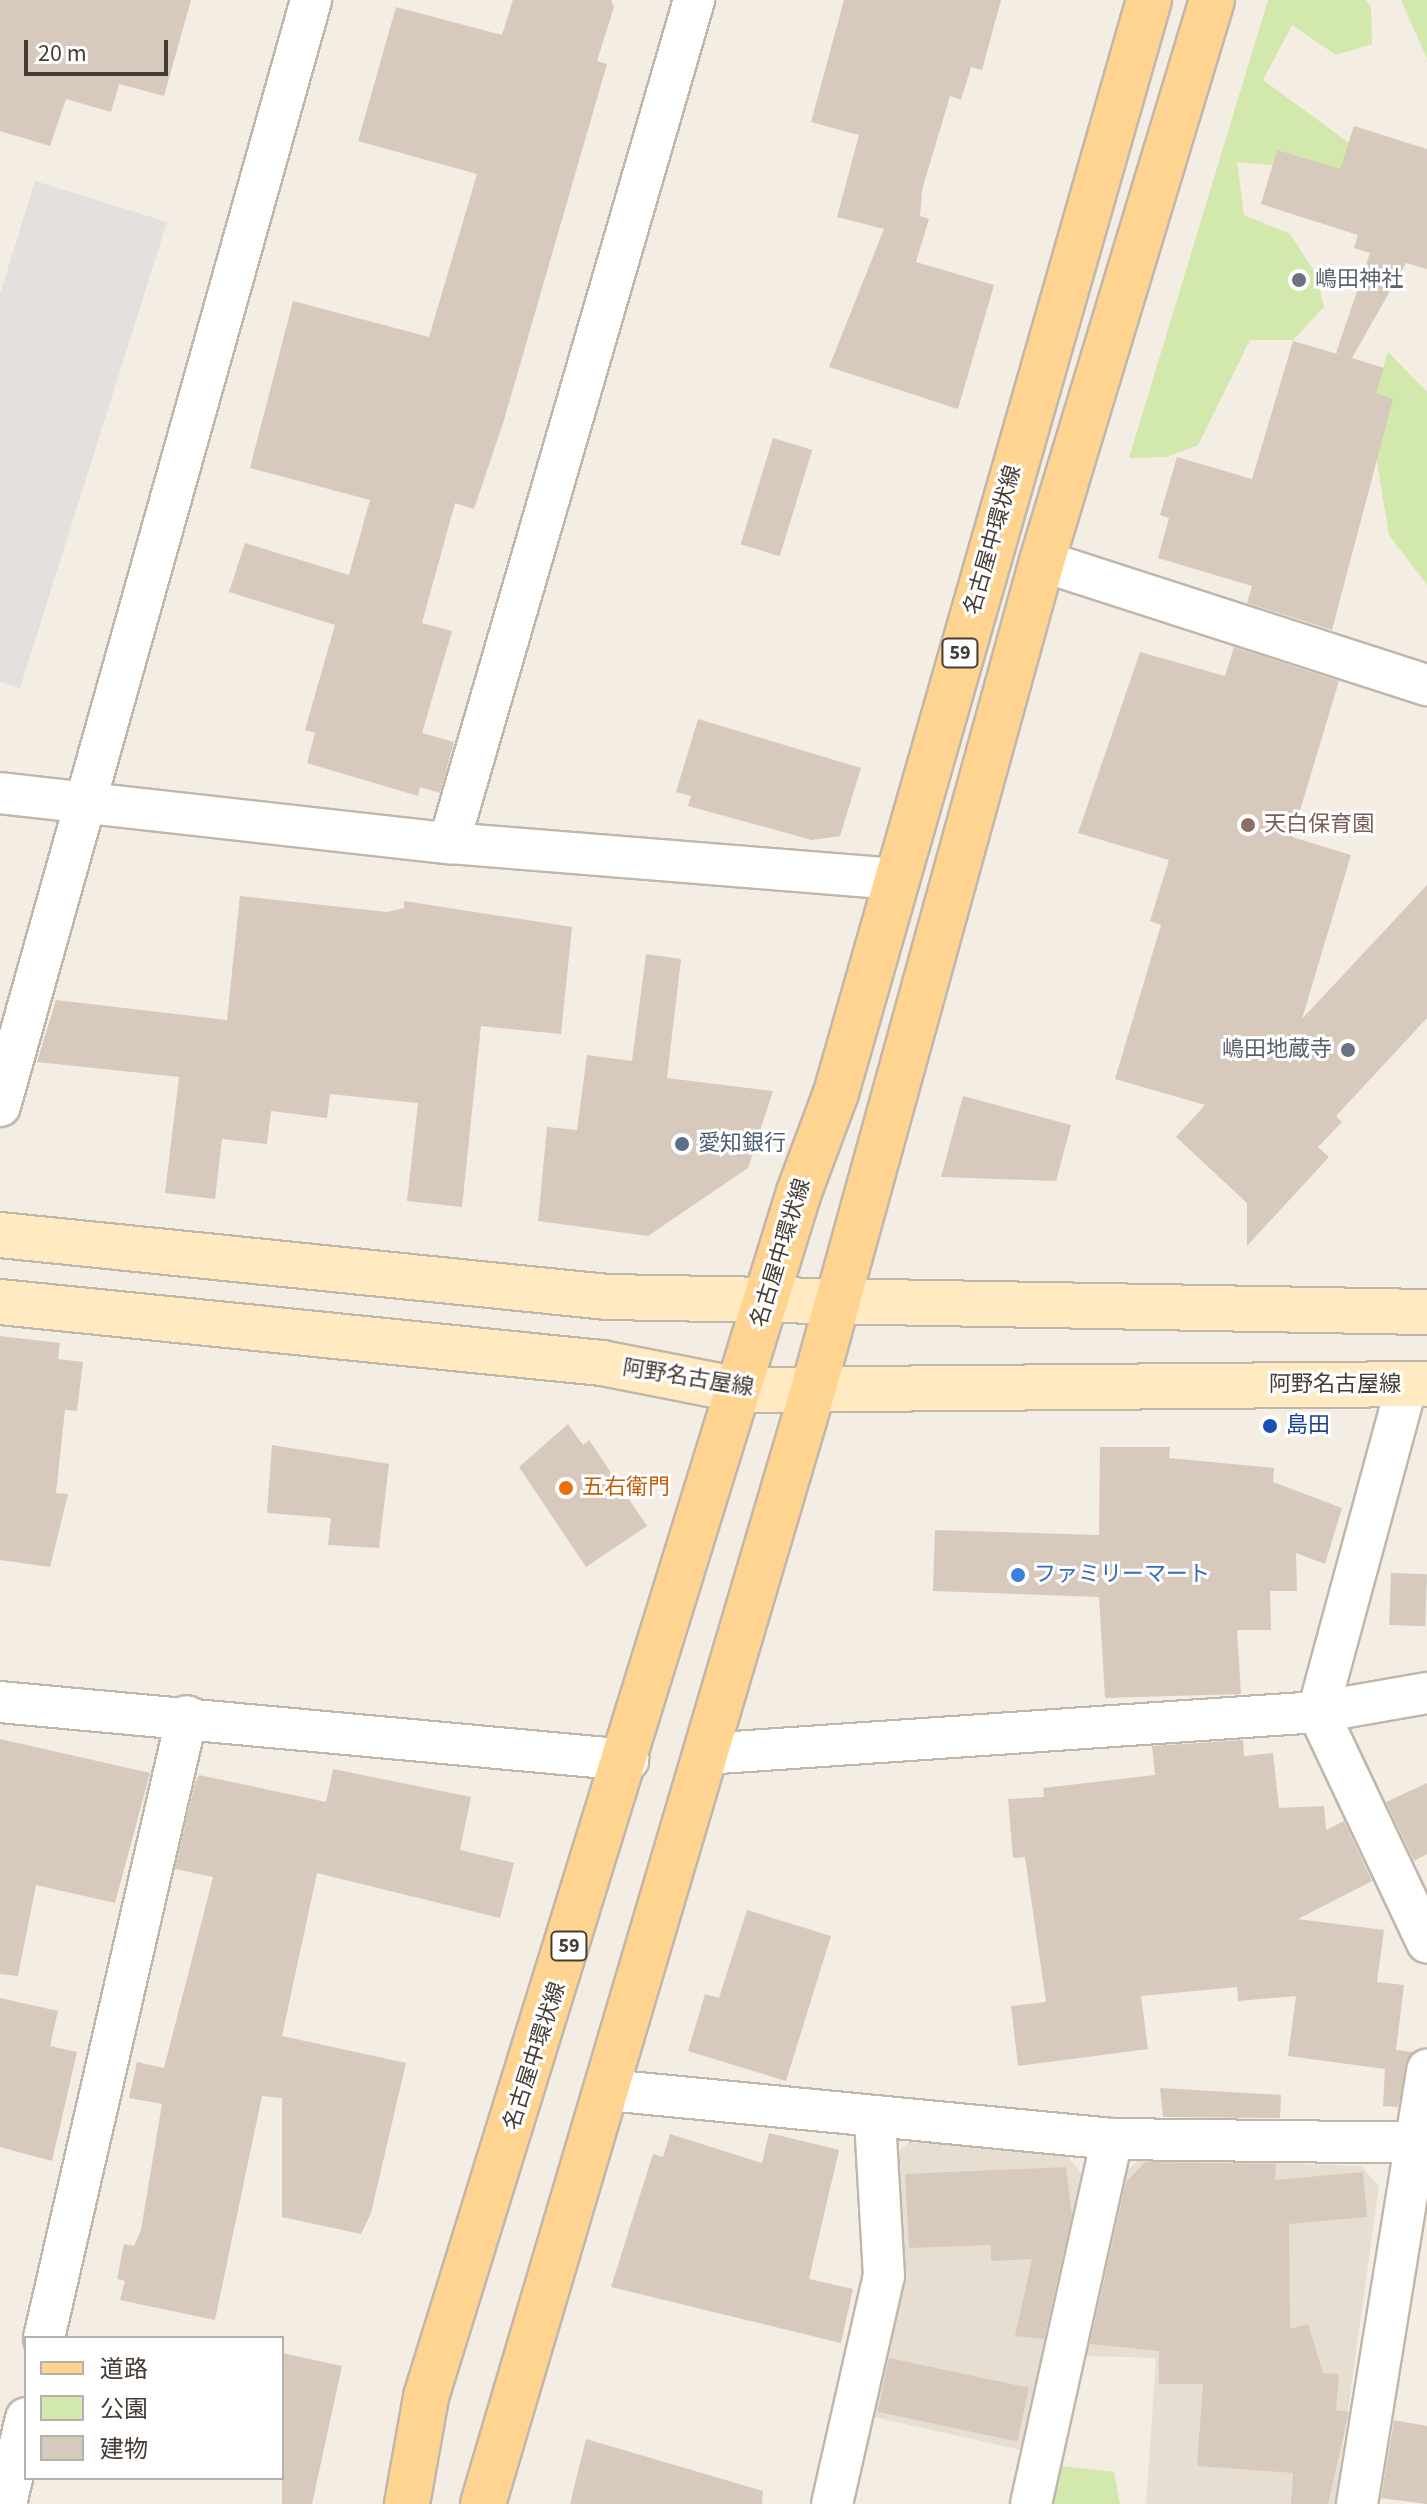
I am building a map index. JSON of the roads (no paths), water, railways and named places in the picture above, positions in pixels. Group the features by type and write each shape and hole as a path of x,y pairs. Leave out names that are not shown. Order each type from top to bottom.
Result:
{"main road":[{"name":"名古屋中環状線","path":"407,2504 426,2397 628,1760 764,1304 836,1093 1149,0"},
{"name":"59","path":"483,2504 813,1390 1042,561 1212,0"},
{"path":"0,1235 607,1297 764,1304 1427,1312"},
{"name":"阿野名古屋線","path":"0,1302 602,1363 740,1390 1417,1384"}],"street":[{"path":"0,1106 311,0"},
{"path":"449,843 694,0"},
{"path":"1042,561 1427,685"},
{"path":"0,793 89,798 449,843 895,879"},
{"path":"1417,1384 1318,1712 1427,1943"},
{"path":"705,1754 1318,1712 1427,1693"},
{"path":"0,1702 187,1716 628,1760"},
{"path":"44,2336 187,1716"},
{"path":"1357,2504 1419,2144 1427,2070"},
{"path":"608,2090 875,2120 1112,2139 1419,2144"},
{"path":"832,2504 884,2276 875,2120"},
{"path":"1031,2504 1112,2139"},
{"path":"6,2504 24,2427"}],"place":[{"name":"嶋田神社","path":"1299,280"},
{"name":"天白保育園","path":"1248,825"},
{"name":"嶋田地蔵寺","path":"1348,1050"},
{"name":"愛知銀行","path":"682,1144"},
{"name":"島田","path":"1270,1426"},
{"name":"五右衛門","path":"566,1488"},
{"name":"ファミリーマート","path":"1018,1575"}]}
